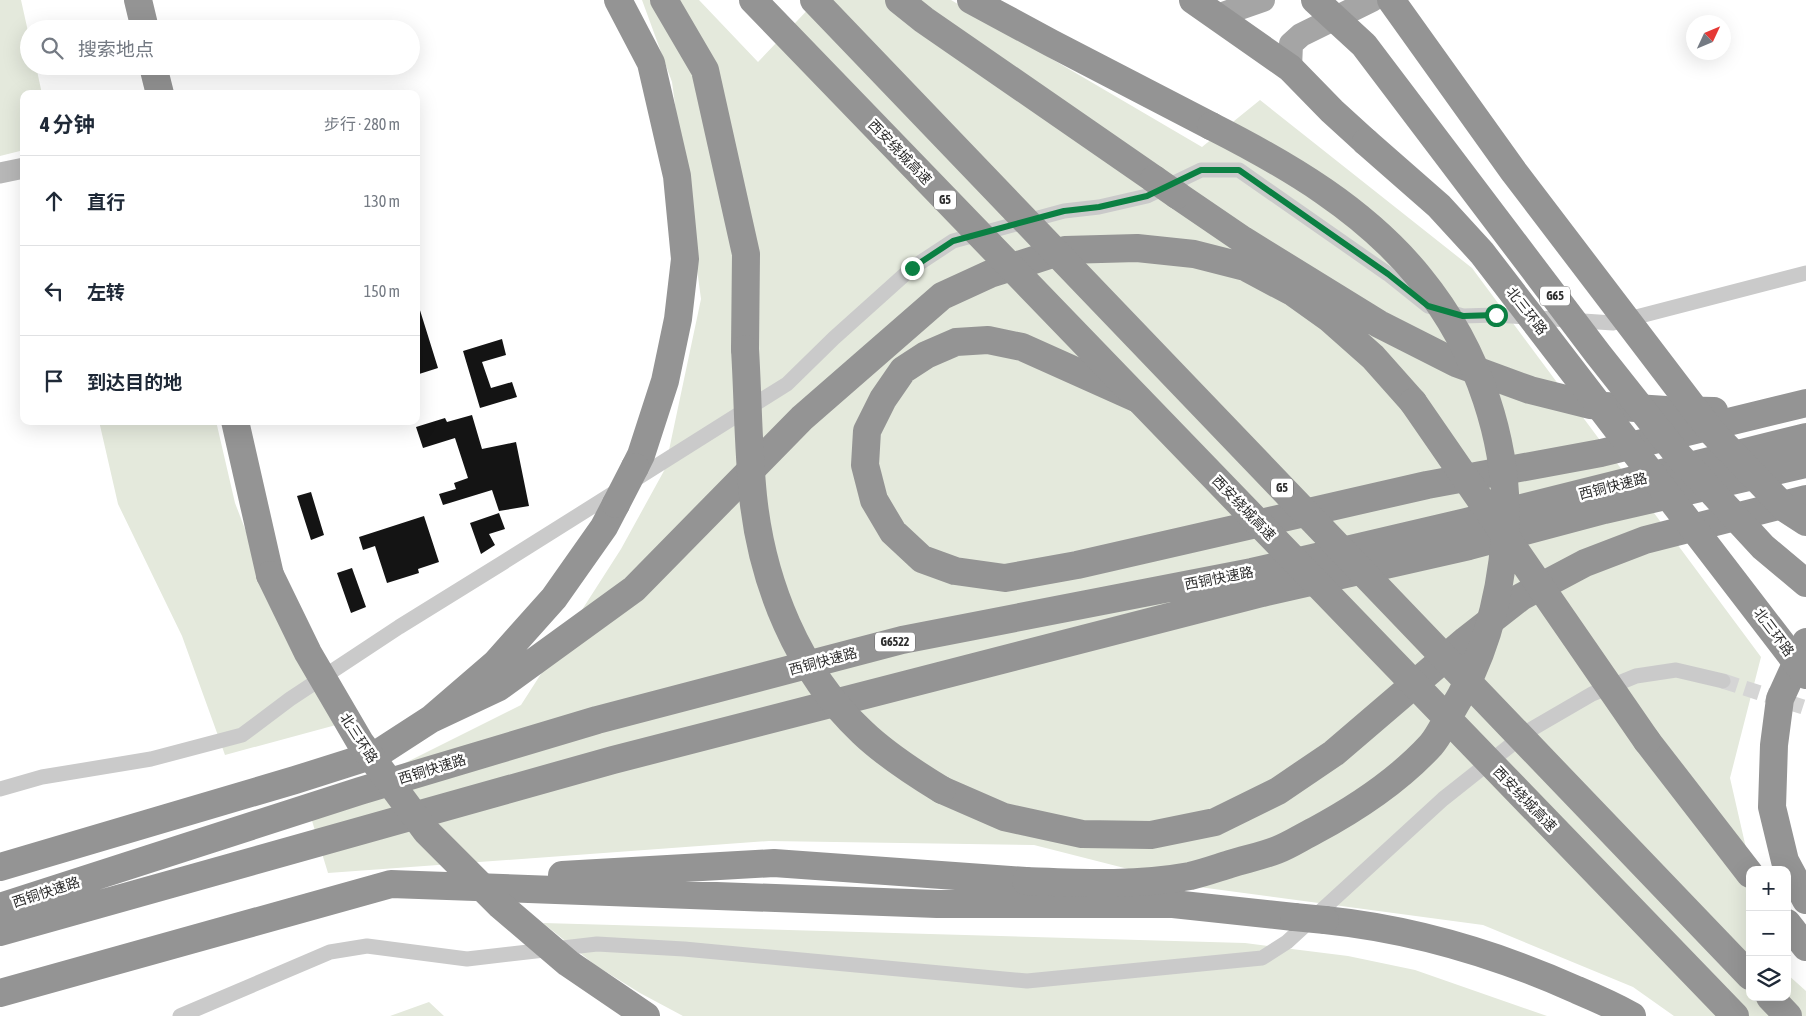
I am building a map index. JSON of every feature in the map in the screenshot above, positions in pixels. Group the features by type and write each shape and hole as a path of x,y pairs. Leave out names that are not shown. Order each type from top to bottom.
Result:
{"highway":[{"path":"138,0 143,20"},
{"path":"0,868 377,754 431,719 496,663 554,598 604,527 641,455 666,382 678,319 685,259 677,176 652,63 618,0"},
{"path":"664,0 705,70 746,254 745,348 753,497 762,550 775,592 792,635 810,670 837,704 862,732 905,767 942,790 1004,817 1082,834 1151,835 1214,822 1278,792 1334,753 1466,640 1521,597 1585,563 1645,540 1806,499"},
{"name":"西安绕城高速","path":"753,0 1735,1016"},
{"name":"G5","path":"814,0 1746,972"},
{"path":"898,0 964,48 1243,240 1379,324 1456,363 1530,390 1590,405 1666,410 1773,412"},
{"path":"0,993 391,884 774,863 1026,881 1110,884 1190,876 1278,850 1337,819 1393,782 1433,743 1466,689 1487,638 1502,572 1506,515 1502,472 1494,423 1468,352 1445,312 1419,276 1387,243 1350,209 1303,177 1270,157 971,0"},
{"name":"北三环路","path":"1193,0 1290,68 1332,111 1440,206 1482,253 1806,675"},
{"name":"G65","path":"1315,0 1364,45 1598,354 1678,455 1763,548 1806,583"},
{"path":"1391,0 1514,172 1712,432 1786,509 1806,522"},
{"path":"155,75 159,90"},
{"path":"431,719 499,688 634,589 802,418 942,296 990,274 1065,250 1137,248 1194,254 1245,267 1294,293 1329,318 1373,357 1413,402 1647,741 1746,869"},
{"path":"1138,399 1022,346 988,340 956,342 926,355 903,370 883,399 867,431 865,465 874,500 893,532 922,559 955,571 1005,578 1077,565 1427,485 1601,453 1806,403"},
{"name":"北三环路","path":"236,425 270,575 308,653 360,742 426,830 507,912 568,962 646,1016"},
{"name":"西铜快速路","path":"0,907 360,791 588,723 893,642 1252,572 1458,524 1806,437"},
{"name":"西铜快速路","path":"0,932 623,758 1252,596 1469,546 1604,510 1806,464"},
{"path":"1806,642 1780,699 1774,745 1772,806 1785,861 1806,900"},
{"path":"391,884 937,904 1173,904 1325,920 1358,924 1462,947 1540,973 1632,1016"},
{"path":"1791,928 1806,947"},
{"path":"1774,1001 1788,1016"}],"main road":[{"path":"1217,16 1263,0"},
{"path":"1290,68 1291,44 1301,35 1335,7 1372,0"}],"street":[{"path":"0,173 20,169"},
{"path":"0,789 42,777 151,759 242,735 290,699 399,627 787,384 834,338 912,268 953,241 1064,211 1099,207 1147,196 1201,170 1239,170 1388,274 1428,306 1463,316 1496,315 1613,323 1806,273"},
{"path":"180,1016 330,952 367,946 468,959 597,944 684,948 1027,981 1262,958 1287,942 1443,799 1530,730 1592,694 1636,676 1676,670 1724,680"}],"shaded area":[{"path":"0,0 21,0 25,20 20,20 20,75 38,75 41,90 20,90 20,151 0,156"},
{"path":"642,0 699,0 758,62 817,0 951,0 1202,147 1260,100 1472,268 1761,657 1730,778 1750,866 1746,866 1746,1001 1791,1001 1791,978 1806,991 1806,1016 1674,1016 1633,987 1483,925 1199,887 1034,845 769,841 328,873 309,811 521,705 621,549 665,469 701,299 672,82"},
{"path":"100,425 217,425 235,503 285,633 336,725 225,755 182,636 118,504"},
{"path":"543,923 1245,943 1348,956 1415,970 1547,1016 683,1016 640,993 595,965"},
{"path":"429,1002 444,1016 390,1016"}],"building":[{"path":"420,310 438,368 420,374"},
{"path":"502,339 506,355 482,362 491,388 512,382 517,397 480,408 463,351"},
{"path":"472,415 482,449 516,442 529,506 499,511 492,490 443,505 439,494 456,489 454,483 468,478 455,438 423,448 416,427 445,418 447,422"},
{"path":"311,492 324,535 311,540 297,496"},
{"path":"499,513 505,529 489,534 495,545 481,554 470,523"},
{"path":"424,516 439,562 418,569 419,573 387,583 375,546 363,550 359,537"},
{"path":"352,568 366,607 351,613 337,573"}],"tunnel":[{"path":"1723,681 1806,708"}],"route":[{"path":"912,268 953,241 1064,211 1099,207 1147,196 1201,170 1239,170 1388,274 1428,306 1463,316 1496,315"}]}
